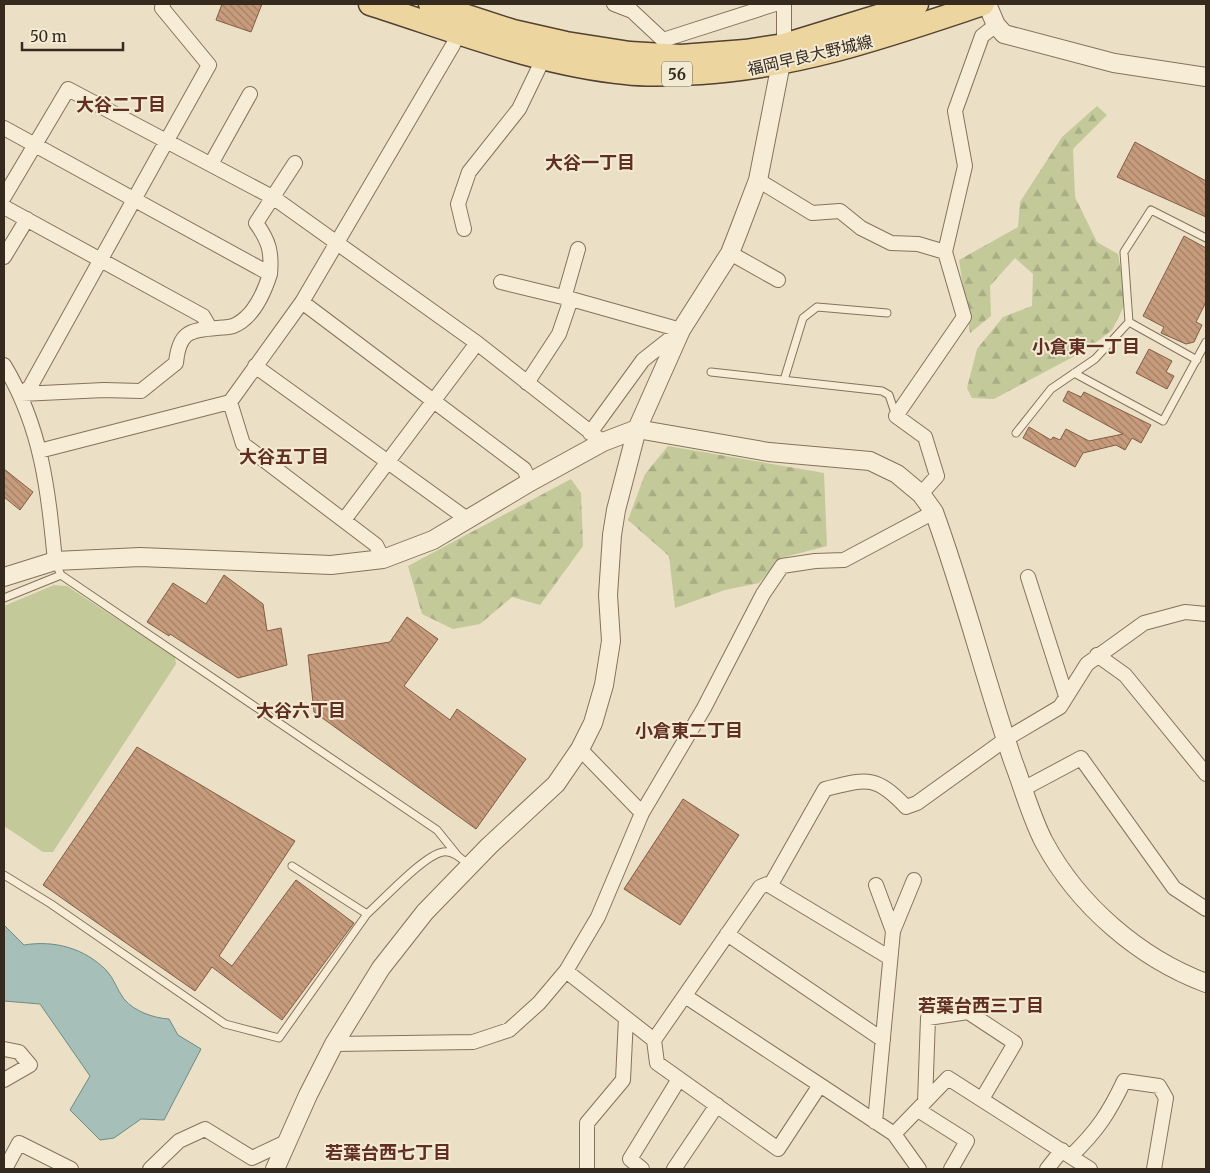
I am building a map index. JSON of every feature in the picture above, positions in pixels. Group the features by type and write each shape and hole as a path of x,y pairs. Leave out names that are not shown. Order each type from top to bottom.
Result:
{"main road":[{"name":"福岡早良大野城線","path":"429,4 512,31 566,43 630,53 681,56 745,51 782,54 871,42 983,4"},
{"name":"福岡早良大野城線","path":"380,6 542,58 626,74 680,74 748,70 886,8 917,4"}],"street":[{"path":"21,394 30,387 209,65 162,8 163,4"},
{"path":"429,4 451,17 457,23 458,32"},
{"path":"614,4 632,11 662,40 775,4"},
{"path":"275,1169 286,1142 334,1044 381,968 464,861 556,784 580,749 593,722 604,685 611,641 608,595 610,550 616,510 637,429 680,330 730,253 758,180 782,54 784,4"},
{"path":"987,4 996,25 1004,34 1114,63 1206,77"},
{"path":"886,8 901,19 932,21"},
{"path":"39,451 230,402 302,302 453,45 458,32 466,24 480,20"},
{"path":"921,494 936,476 925,438 896,416 964,317 945,252 965,166 955,112 982,36 996,25"},
{"path":"512,31 539,47 542,58"},
{"path":"464,228 458,204 469,172 518,109 538,73 542,58 550,48 566,43"},
{"path":"4,197 68,88 274,198 477,343 597,438"},
{"path":"210,164 250,94"},
{"path":"4,128 270,274"},
{"path":"21,394 104,390 141,391 176,363 178,344 187,335 210,328 232,326 250,314 266,286 270,274 271,254 264,235 256,223 295,163"},
{"path":"758,180 812,213 840,211 861,228 892,242 918,244 945,252"},
{"path":"4,207 203,316 210,328"},
{"path":"4,257 27,219"},
{"path":"527,383 559,334 578,249"},
{"path":"730,253 778,280"},
{"path":"501,282 680,330"},
{"path":"302,302 524,468 530,482"},
{"path":"597,438 643,360 680,330"},
{"path":"344,520 477,343"},
{"path":"4,365 21,394 39,451 47,483 58,568"},
{"path":"255,366 389,461 467,520"},
{"path":"230,402 243,444 376,545 383,559"},
{"path":"4,577 140,556 331,566 383,559 432,540 530,482 597,438 637,429 768,452 870,461 897,474 921,494 934,512 1023,789 1044,841 1069,881 1137,948 1206,983"},
{"path":"334,1044 472,1042 509,1030 539,1003 566,971 598,917 642,813 704,708 762,594 782,566 815,561 844,560 934,512"},
{"path":"1028,577 1066,696"},
{"path":"770,886 825,788 865,780 888,788 906,807 917,803 1006,739 1060,707 1087,664 1144,623 1186,612 1205,615"},
{"path":"1097,655 1125,675 1206,774"},
{"path":"580,749 642,813"},
{"path":"1023,789 1081,758 1174,888 1206,909"},
{"path":"875,1122 893,931 914,880"},
{"path":"820,1085 778,1149 657,1063 654,1040 760,887 767,884 890,958"},
{"path":"876,885 893,931"},
{"path":"727,934 883,1040"},
{"path":"566,971 654,1040"},
{"path":"685,996 894,1134 919,1169"},
{"path":"921,1106 928,1018 968,1012 1015,1043 982,1099"},
{"path":"587,1169 586,1123 623,1080 626,1018"},
{"path":"4,1049 19,1052 30,1065 4,1080"},
{"path":"894,1134 948,1078 1090,1169"},
{"path":"642,1169 630,1159 679,1079"},
{"path":"1047,1169 1088,1139 1108,1114 1124,1081 1159,1086 1166,1098 1154,1169"},
{"path":"674,1169 717,1105"},
{"path":"921,1106 967,1141 951,1169"},
{"path":"150,1169 179,1141 205,1129 252,1158 286,1142"},
{"path":"5,1169 19,1142 71,1169"}],"lane":[{"path":"1016,433 1051,389 1095,359 1129,322 1124,252 1151,210 1206,238"},
{"path":"784,380 803,318 817,307 887,313"},
{"path":"1129,322 1196,360"},
{"path":"1074,373 1164,421 1206,342"},
{"path":"711,372 882,390 889,395 896,416"},
{"path":"4,598 58,568 437,830 464,861"},
{"path":"4,875 51,904 224,1024 279,1038 367,914 429,857 444,851 464,861"},
{"path":"292,866 367,914"}],"green space":[{"path":"1097,106 1107,115 1073,149 1075,197 1097,242 1118,254 1126,302 1112,330 1086,350 994,399 972,398 967,388 977,349 1003,317 1032,306 1033,274 1015,258 990,286 991,316 970,333 959,260 1018,227 1020,202 1062,137"},
{"path":"668,446 824,473 827,546 781,558 759,583 725,590 675,608 669,556 628,520 645,474"},
{"path":"571,479 581,493 583,546 540,605 512,597 480,624 453,629 422,614 408,566"},
{"path":"54,585 67,586 175,657 176,664 53,852 43,852 4,826 4,606"}],"water":[{"path":"4,925 24,945 57,945 68,947 88,956 109,973 128,1004 145,1014 169,1019 178,1035 201,1049 164,1120 141,1119 114,1138 100,1140 70,1110 90,1076 40,1004 4,1001"}],"building":[{"path":"222,4 262,4 251,32 216,20"},
{"path":"1135,142 1206,181 1206,217 1117,177"},
{"path":"1184,236 1206,248 1206,302 1196,322 1202,325 1194,342 1186,344 1161,333 1164,327 1143,316"},
{"path":"1149,349 1172,361 1166,372 1174,376 1167,389 1136,373"},
{"path":"1068,391 1081,397 1084,392 1151,425 1141,443 1132,438 1125,450 1116,445 1083,453 1075,467 1023,438 1029,427 1051,440 1053,437 1060,440 1066,429 1089,441 1123,434 1063,401"},
{"path":"4,469 33,492 20,510 4,497"},
{"path":"224,575 263,604 267,631 281,628 287,665 238,678 170,634 169,636 147,622 173,583 206,604"},
{"path":"407,617 438,639 404,686 450,720 457,709 526,759 476,829 314,712 308,655 390,642"},
{"path":"137,747 295,841 219,956 232,966 296,880 354,923 282,1020 212,967 195,991 43,885"},
{"path":"683,799 739,835 680,925 624,889"}],"district":[{"name":"大谷二丁目","path":"121,104"},
{"name":"大谷一丁目","path":"590,162"},
{"name":"小倉東一丁目","path":"1086,346"},
{"name":"大谷五丁目","path":"284,456"},
{"name":"大谷六丁目","path":"301,710"},
{"name":"小倉東二丁目","path":"689,730"},
{"name":"若葉台西三丁目","path":"981,1005"},
{"name":"若葉台西七丁目","path":"388,1152"}]}
